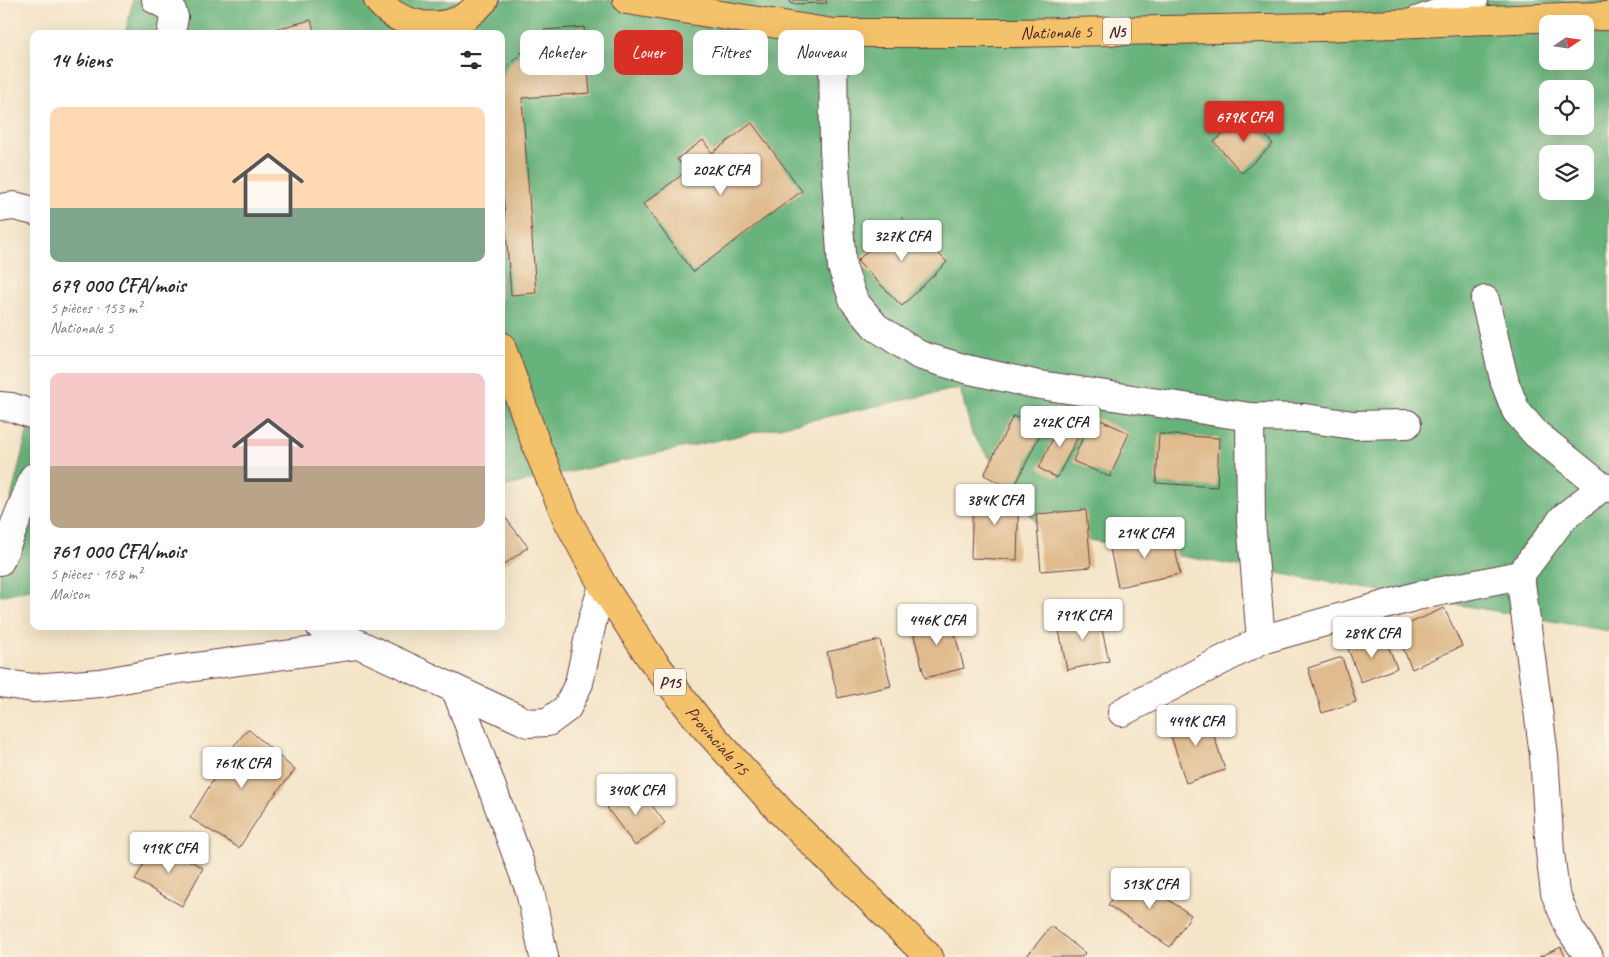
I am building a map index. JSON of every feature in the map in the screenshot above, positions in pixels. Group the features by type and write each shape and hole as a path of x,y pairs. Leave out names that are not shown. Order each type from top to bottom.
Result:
{"main road":[{"path":"378,0 384,8 406,21 431,26 457,28 484,0"},
{"name":"Nationale 5","path":"627,0 815,30"},
{"name":"Nationale 5","path":"864,33 1014,33 1321,27 1562,16 1609,16"},
{"name":"Provinciale 15","path":"505,357 537,447 568,521 603,586 650,657 700,722 782,813 929,957"}],"street":[{"path":"156,0 171,8 174,17 172,30"},
{"path":"1411,23 1474,0"},
{"path":"834,75 834,151 842,267 854,301 876,327 919,355 966,369 1034,384 1250,418 1305,418 1353,425 1407,424"},
{"path":"1122,712 1262,640 1417,596 1520,575 1564,518 1606,488 1536,434 1516,411 1505,383 1485,300"},
{"path":"0,406 10,407 30,414"},
{"path":"1250,418 1251,522 1262,640"},
{"path":"0,561 30,488"},
{"path":"1520,575 1544,755 1550,852 1555,893 1570,929 1589,957"},
{"path":"328,630 528,723 548,722 567,708 579,683 593,618 603,586"},
{"path":"0,684 33,688 100,683 173,670 358,645"},
{"path":"456,690 530,891 544,957"}],"green space":[{"path":"133,0 1609,0 1609,631 1043,532 972,434 960,388 505,486 505,30 126,30"},
{"path":"30,421 30,589 0,596 0,542"}],"building":[{"path":"790,0 826,0 827,3 791,4"},
{"path":"311,20 314,30 272,30"},
{"path":"584,27 584,30 544,30"},
{"path":"520,54 520,75 588,75 590,93 522,98 536,293 511,295 505,217 505,72 507,67"},
{"path":"1246,113 1273,144 1242,173 1214,142"},
{"path":"752,123 802,191 693,272 643,204 687,171 677,159 703,140 712,153"},
{"path":"902,217 947,262 902,306 857,261"},
{"path":"1013,416 1042,430 1013,490 984,475"},
{"path":"1092,416 1129,433 1110,477 1073,461"},
{"path":"1062,419 1082,429 1057,478 1039,468"},
{"path":"1159,434 1219,438 1217,487 1156,483"},
{"path":"973,491 1019,493 1017,560 971,558"},
{"path":"1086,510 1091,567 1041,571 1036,514"},
{"path":"505,517 528,547 505,564"},
{"path":"1172,531 1180,574 1118,587 1109,544"},
{"path":"1444,608 1462,646 1412,669 1395,630"},
{"path":"1098,612 1109,661 1067,670 1057,620"},
{"path":"949,613 964,668 925,678 911,624"},
{"path":"1384,636 1397,668 1361,682 1348,649"},
{"path":"880,640 891,686 838,698 827,652"},
{"path":"1342,657 1356,702 1322,713 1308,668"},
{"path":"1206,711 1225,770 1186,783 1167,723"},
{"path":"248,729 295,770 268,803 239,848 190,818 220,769 217,766"},
{"path":"637,785 665,823 635,846 607,808"},
{"path":"156,842 203,868 182,906 135,880"},
{"path":"1129,873 1191,915 1170,947 1108,905"},
{"path":"1051,926 1085,953 1082,957 1026,957"},
{"path":"1561,947 1565,957 1539,957"}]}
